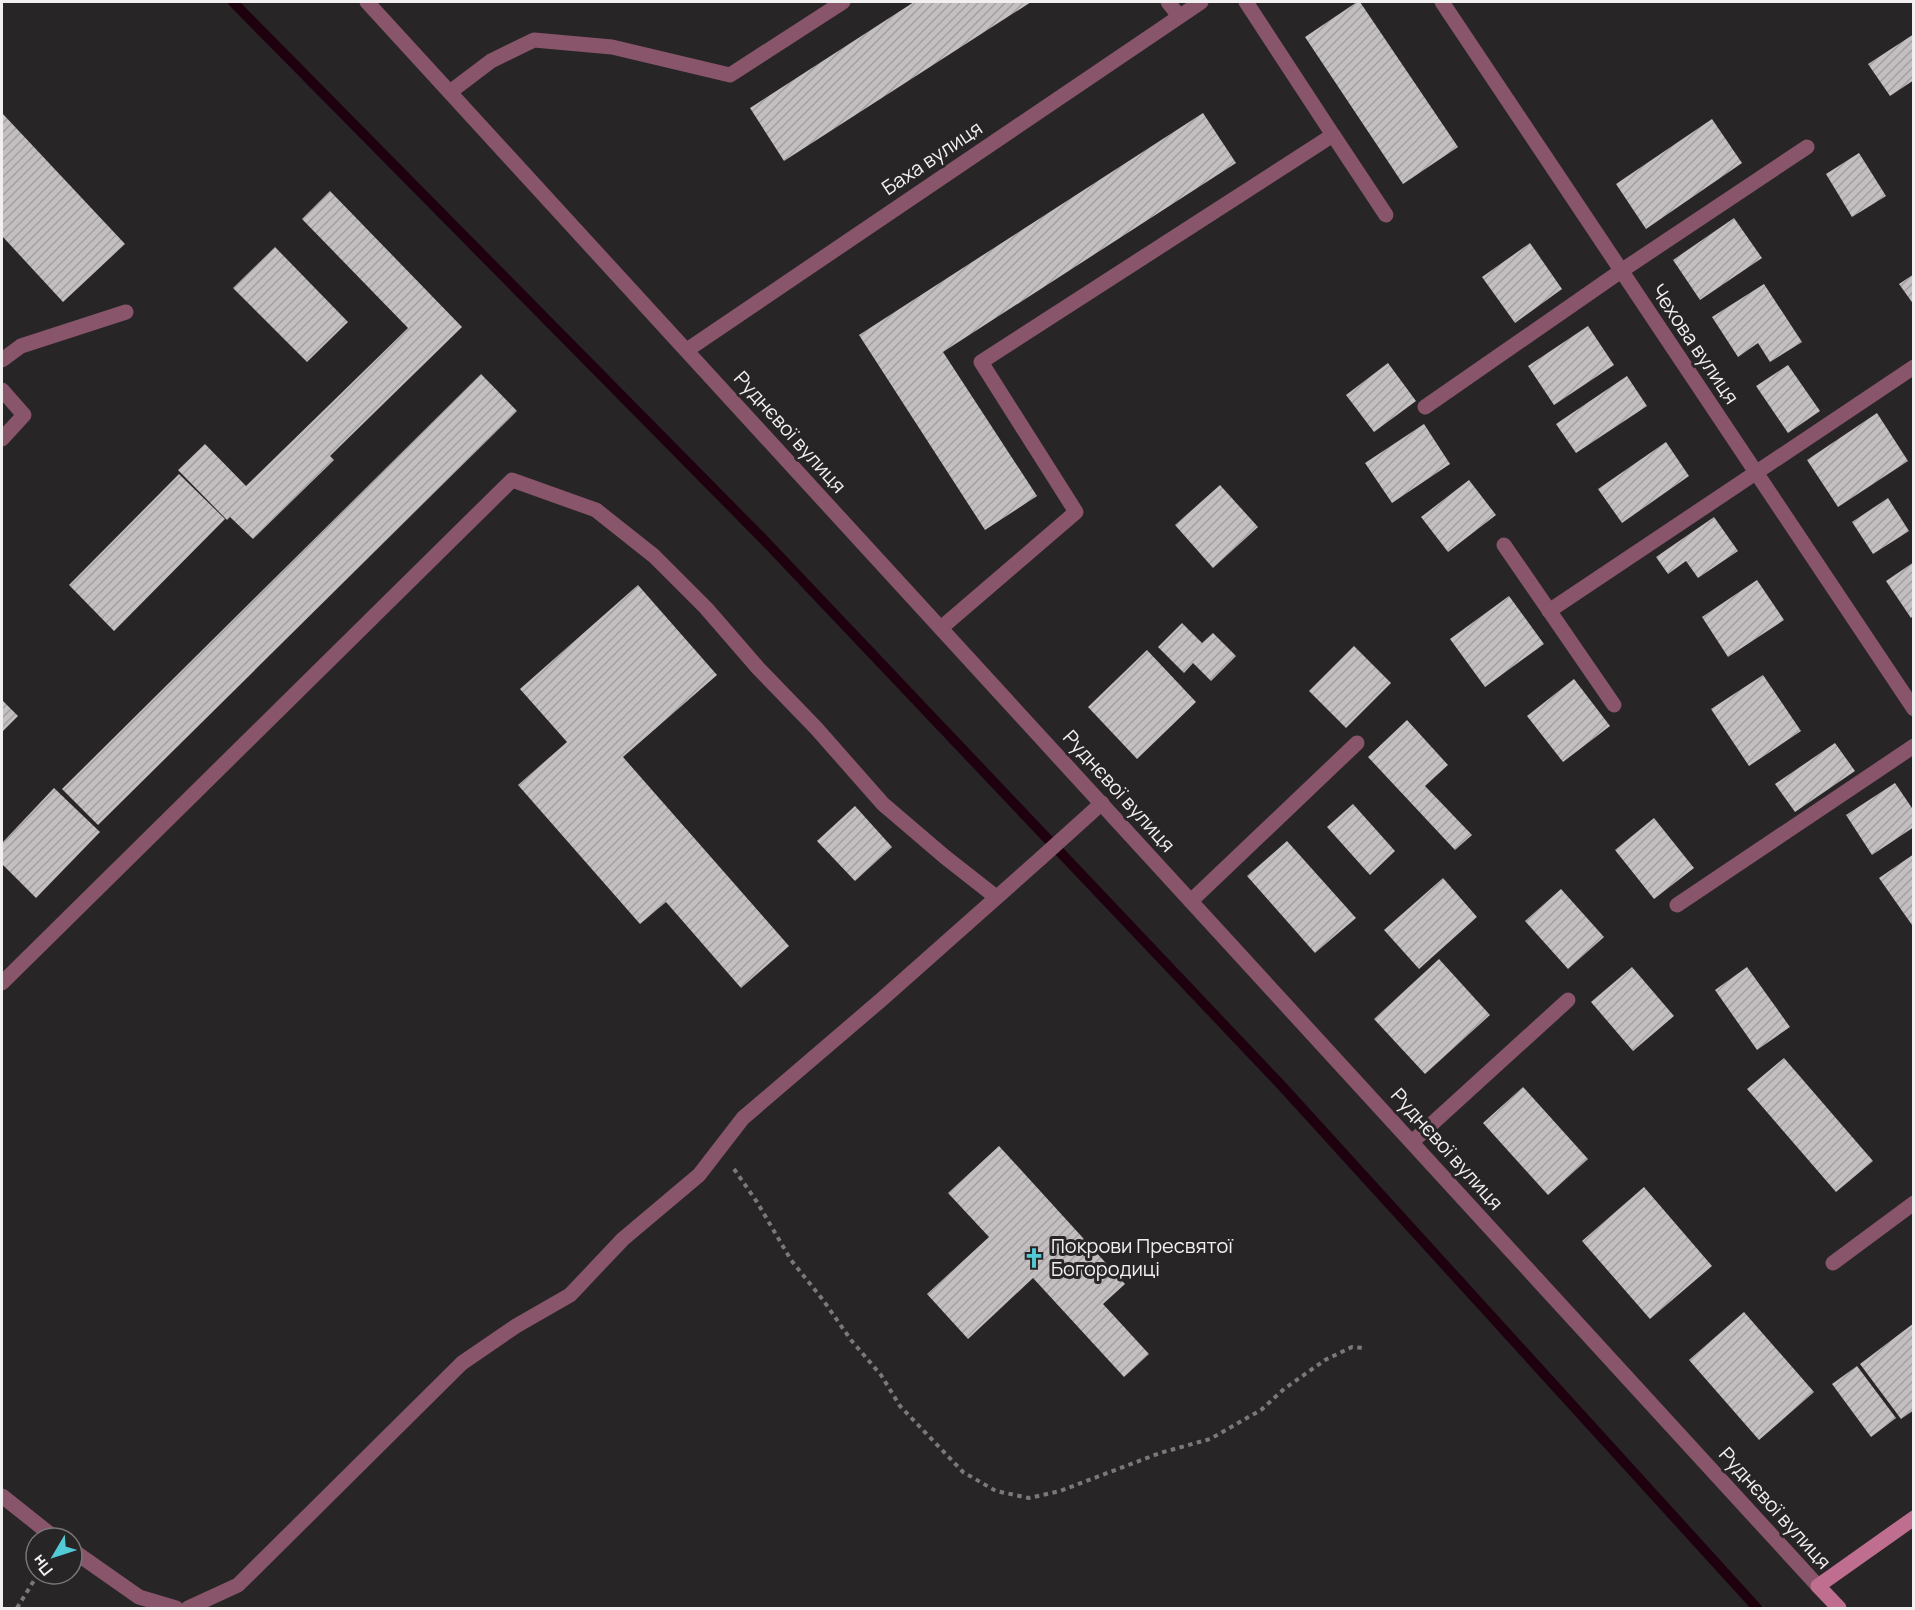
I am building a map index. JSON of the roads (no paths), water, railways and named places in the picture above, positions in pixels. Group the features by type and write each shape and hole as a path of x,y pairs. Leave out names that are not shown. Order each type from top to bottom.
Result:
{"street":[{"name":"Руднєвої вулиця","path":"367,2 1839,1608"},
{"path":"450,93 491,61 534,40 612,47 730,75 843,2"},
{"path":"1168,2 1179,16"},
{"name":"Баха вулиця","path":"687,350 1201,2"},
{"path":"1246,2 1386,215"},
{"name":"Чехова вулиця","path":"1442,2 1914,709"},
{"path":"941,628 1076,512 981,362 1333,135"},
{"path":"1425,407 1622,271 1808,147"},
{"path":"2,360 21,346 126,312"},
{"path":"1549,611 1914,367"},
{"path":"2,390 24,415 2,439"},
{"path":"2,983 513,480 596,510 654,556 706,608 758,668 884,804 945,857 996,897"},
{"path":"1504,545 1614,705"},
{"path":"1191,901 1357,742"},
{"path":"1677,905 1914,746"},
{"path":"188,1608 238,1585 462,1363 516,1326 570,1295 623,1239 699,1175 742,1118 881,1000 1102,803"},
{"path":"1412,1142 1568,1000"},
{"path":"1833,1263 1914,1203"},
{"path":"2,1496 41,1526"},
{"path":"1818,1586 1914,1518"},
{"path":"84,1558 139,1597 176,1608"}],"waterway":[{"path":"233,2 765,541 1281,1085 1757,1608"}],"place":[{"name":"Покрови Пресвятої Богородиці","path":"1034,1258"}]}
